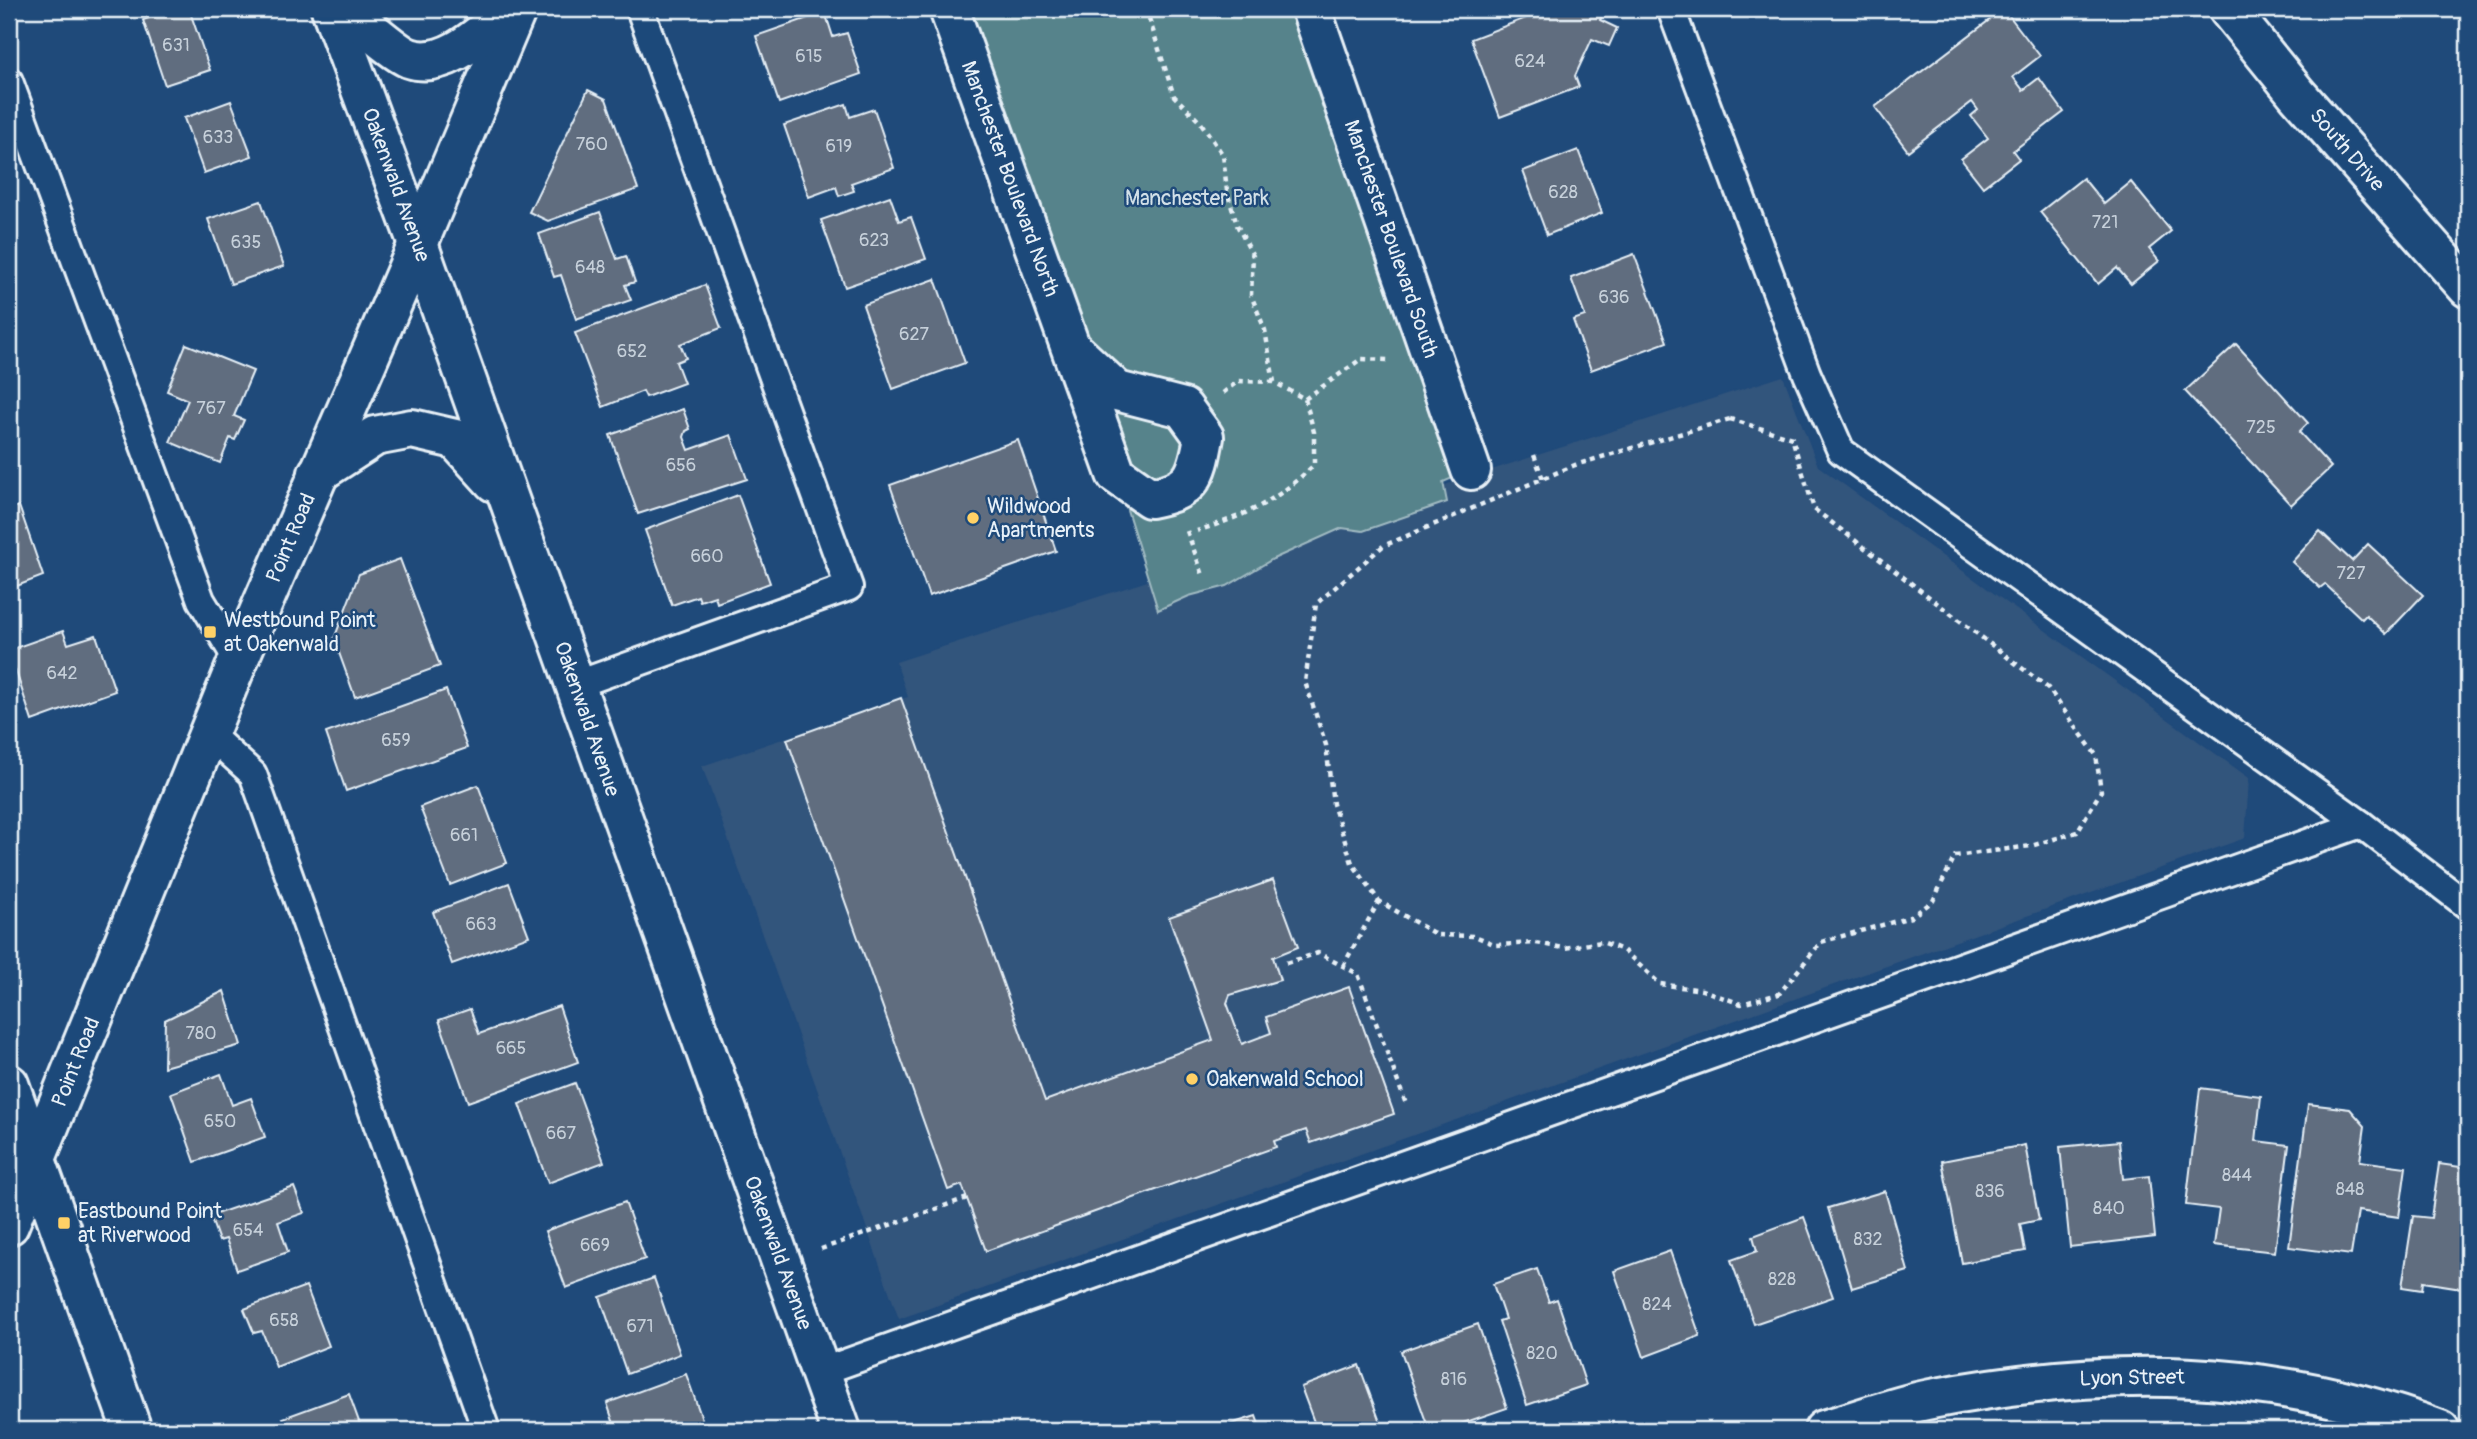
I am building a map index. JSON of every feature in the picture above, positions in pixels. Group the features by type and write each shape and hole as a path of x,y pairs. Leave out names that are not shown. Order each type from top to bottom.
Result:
{"street":[{"name":"Oakenwald Avenue","path":"331,9 418,244 841,1430"},
{"path":"344,9 409,58 432,58 457,54 511,9"},
{"name":"Point Road","path":"9,1225 238,661 517,9"},
{"name":"Manchester Boulevard North","path":"949,9 1116,474 1150,498 1174,494 1198,473 1204,437 1183,408 1117,391 1071,348"},
{"name":"Manchester Boulevard South","path":"1311,9 1471,470"},
{"name":"South Drive","path":"2228,9 2297,94 2468,288"},
{"path":"318,473 375,436 412,429 455,439 508,497"},
{"path":"9,1084 132,1430"},
{"name":"Lyon Street","path":"1824,1430 1928,1399 2052,1380 2164,1375 2276,1386 2336,1397 2395,1413 2440,1430"}],"lane":[{"path":"575,685 849,587 640,9"},
{"path":"1671,9 1807,374 1841,451 2361,824 2468,906"},
{"path":"9,81 201,600 238,661"},
{"path":"209,734 253,774 486,1430"},
{"path":"820,1372 2361,824"}],"path":[{"path":"1146,9 1174,96 1201,123 1223,155 1227,191 1237,225 1253,256 1251,295 1265,330 1274,382"},
{"path":"1305,399 1362,359 1411,365 1432,357"},
{"path":"1188,534 1244,516 1283,494 1314,465 1314,432 1305,399 1274,382 1238,381 1219,396"},
{"path":"1730,419 1792,438 1814,509 2048,688 2096,755 2101,791 2077,832 2031,846 1955,856 1933,901 1911,918 1821,942 1779,994 1741,1004 1702,990 1660,984 1623,950 1602,942 1564,948 1536,943 1496,945 1475,936 1437,935 1379,901 1352,863 1332,804 1326,745 1305,682 1316,604 1383,546 1543,479 1574,465 1730,419"},
{"path":"1534,455 1543,479"},
{"path":"1174,494 1203,578"},
{"path":"1343,966 1379,901"},
{"path":"1286,963 1318,953 1358,974 1406,1104"},
{"path":"781,1264 967,1198"}],"shaded area":[{"name":"Oakenwald School","path":"1783,376 1818,466 2249,778 2245,838 899,1319 702,766 908,697 896,662"}],"green space":[{"name":"Manchester Park","path":"949,9 1311,9 1471,470 1443,482 1447,502 1363,531 1342,528 1273,559 1227,586 1189,596 1158,610 1116,474"}],"building":[{"path":"175,9 189,9 210,70 165,85 143,20"},
{"path":"1529,9 1605,9 1600,20 1617,28 1609,46 1592,39 1575,76 1579,87 1500,117 1471,39 1526,18"},
{"path":"2004,9 2040,56 2013,77 2023,90 2039,78 2064,112 2013,151 2019,159 1983,187 1961,159 1988,138 1971,116 1978,110 1972,102 1908,151 1875,107"},
{"path":"825,12 833,37 847,33 861,74 779,103 756,36"},
{"path":"588,90 606,99 638,189 548,221 529,212"},
{"path":"231,101 252,156 204,173 184,118"},
{"path":"846,104 850,117 874,109 894,168 851,183 854,191 839,196 836,187 809,197 784,125"},
{"path":"1578,150 1602,213 1547,235 1523,171"},
{"path":"2083,178 2104,204 2131,182 2171,231 2149,249 2159,261 2131,284 2117,268 2098,284 2040,212"},
{"path":"890,196 899,221 911,217 926,259 845,287 821,220"},
{"path":"261,201 284,266 231,284 208,219"},
{"path":"600,212 617,259 626,256 635,282 625,285 631,300 576,319 561,275 554,277 539,234"},
{"path":"1634,254 1667,342 1591,370 1573,320 1585,316 1571,278"},
{"path":"935,279 965,363 893,389 863,305"},
{"path":"705,285 721,328 680,344 686,358 676,362 684,383 646,397 643,391 603,407 575,333"},
{"path":"186,344 253,371 234,416 244,420 235,440 230,438 220,463 170,442 188,400 167,391"},
{"path":"2236,344 2308,423 2299,432 2331,467 2291,505 2185,391"},
{"path":"683,409 690,429 684,437 689,450 731,435 747,479 638,514 610,435"},
{"name":"Wildwood Apartments","path":"1018,440 1056,551 929,596 890,485"},
{"path":"738,495 770,583 717,603 715,596 700,601 698,596 672,605 645,530"},
{"path":"19,506 43,576 9,589 9,509"},
{"path":"2320,531 2352,561 2368,544 2423,595 2386,634 2366,615 2362,619 2325,584 2320,588 2292,562"},
{"path":"400,559 440,666 355,697 334,639 359,574"},
{"path":"63,631 68,644 96,635 115,691 32,721 9,650"},
{"path":"446,690 467,748 346,791 326,733"},
{"path":"901,698 1045,1101 1213,1040 1169,917 1273,880 1298,947 1273,957 1280,980 1230,995 1227,1003 1242,1044 1271,1033 1266,1017 1349,987 1394,1114 1311,1143 1306,1130 1274,1141 1276,1147 986,1251 962,1185 948,1190 787,739"},
{"path":"478,785 507,863 450,885 420,807"},
{"path":"509,883 529,936 452,964 433,912"},
{"path":"224,991 241,1045 164,1067 165,1020"},
{"path":"559,1006 578,1062 468,1102 439,1020 470,1009 479,1034"},
{"path":"221,1074 232,1105 251,1098 265,1137 195,1162 171,1093"},
{"path":"575,1083 604,1162 548,1183 519,1104"},
{"path":"2200,1088 2261,1096 2256,1141 2289,1145 2275,1252 2214,1245 2219,1209 2186,1205"},
{"path":"2308,1104 2350,1109 2365,1126 2360,1161 2406,1167 2399,1217 2358,1211 2351,1255 2289,1247"},
{"path":"2119,1141 2123,1179 2149,1176 2155,1237 2070,1247 2060,1147"},
{"path":"2025,1145 2039,1220 2020,1224 2025,1251 1962,1263 1942,1161"},
{"path":"2439,1164 2468,1168 2468,1289 2423,1282 2422,1290 2402,1287 2413,1216 2431,1218"},
{"path":"294,1187 304,1213 278,1222 288,1252 237,1270 226,1239 219,1241 210,1216"},
{"path":"1885,1191 1908,1271 1852,1288 1828,1208"},
{"path":"625,1202 645,1259 566,1288 545,1231"},
{"path":"1804,1217 1833,1297 1754,1324 1731,1260 1757,1251 1753,1236"},
{"path":"1670,1251 1700,1336 1644,1357 1614,1271"},
{"path":"1537,1269 1549,1302 1557,1299 1586,1385 1527,1405 1499,1321 1505,1319 1493,1284"},
{"path":"654,1278 680,1354 627,1374 600,1297"},
{"path":"306,1286 329,1346 276,1367 262,1331 254,1333 244,1309"},
{"path":"1478,1324 1507,1408 1443,1430 1429,1430 1401,1351"},
{"path":"1359,1365 1383,1430 1317,1430 1301,1387"},
{"path":"686,1374 706,1430 616,1430 607,1403"},
{"path":"349,1394 362,1430 288,1430 283,1418"},
{"path":"1256,1416 1261,1430 1226,1430 1225,1426"},
{"path":"1295,1423 1298,1430 1275,1430"}],"place":[{"name":"Wildwood Apartments","path":"973,518"},
{"name":"Westbound Point at Oakenwald","path":"210,632"},
{"name":"Oakenwald School","path":"1192,1079"},
{"name":"Eastbound Point at Riverwood","path":"64,1223"}]}
